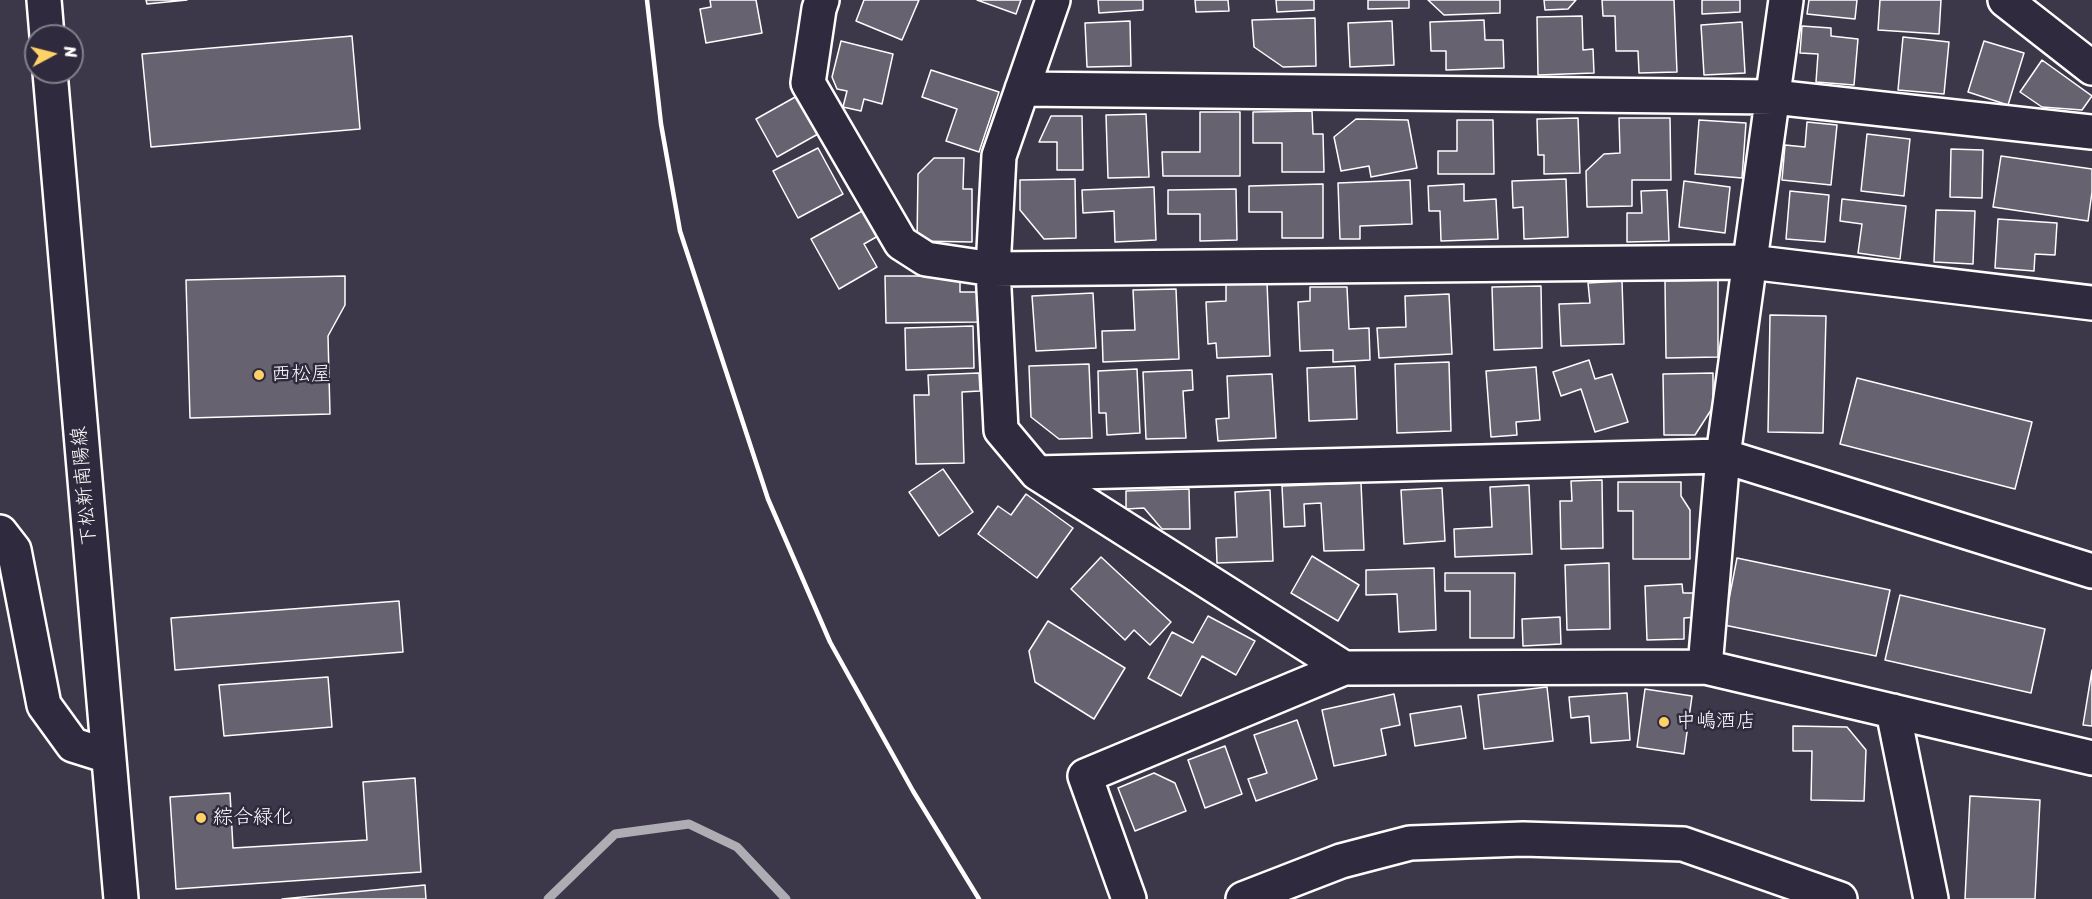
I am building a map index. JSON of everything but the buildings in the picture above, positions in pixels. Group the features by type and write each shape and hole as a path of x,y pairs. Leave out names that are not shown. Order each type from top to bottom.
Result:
{"street":[{"path":"44,0 46,24"},
{"path":"822,0 808,83 901,243 926,259 993,269 1750,262 2092,303"},
{"path":"1053,0 999,156 993,269 1001,430 1037,473 1344,668"},
{"path":"1705,667 1723,456 1786,0"},
{"path":"2005,0 2092,68"},
{"name":"下松新南陽線","path":"51,84 121,899"},
{"path":"1022,89 1774,97 2092,132"},
{"path":"1037,473 1723,456 2092,571"},
{"path":"0,532 14,550 44,705 73,745 108,756"},
{"path":"1130,899 1085,776 1344,668 1705,667 2092,758"},
{"path":"1893,711 1931,899"},
{"path":"1242,899 1341,861 1410,843 1523,839 1683,844 1840,899"}],"waterway":[{"path":"548,899 615,834 689,824 737,847 786,899"}],"railway":[{"path":"647,0 661,124 680,231 768,499 830,642 913,791 979,899"}],"place":[{"name":"西松屋","path":"259,375"},
{"name":"中嶋酒店","path":"1664,722"},
{"name":"綜合緑化","path":"201,818"}]}
